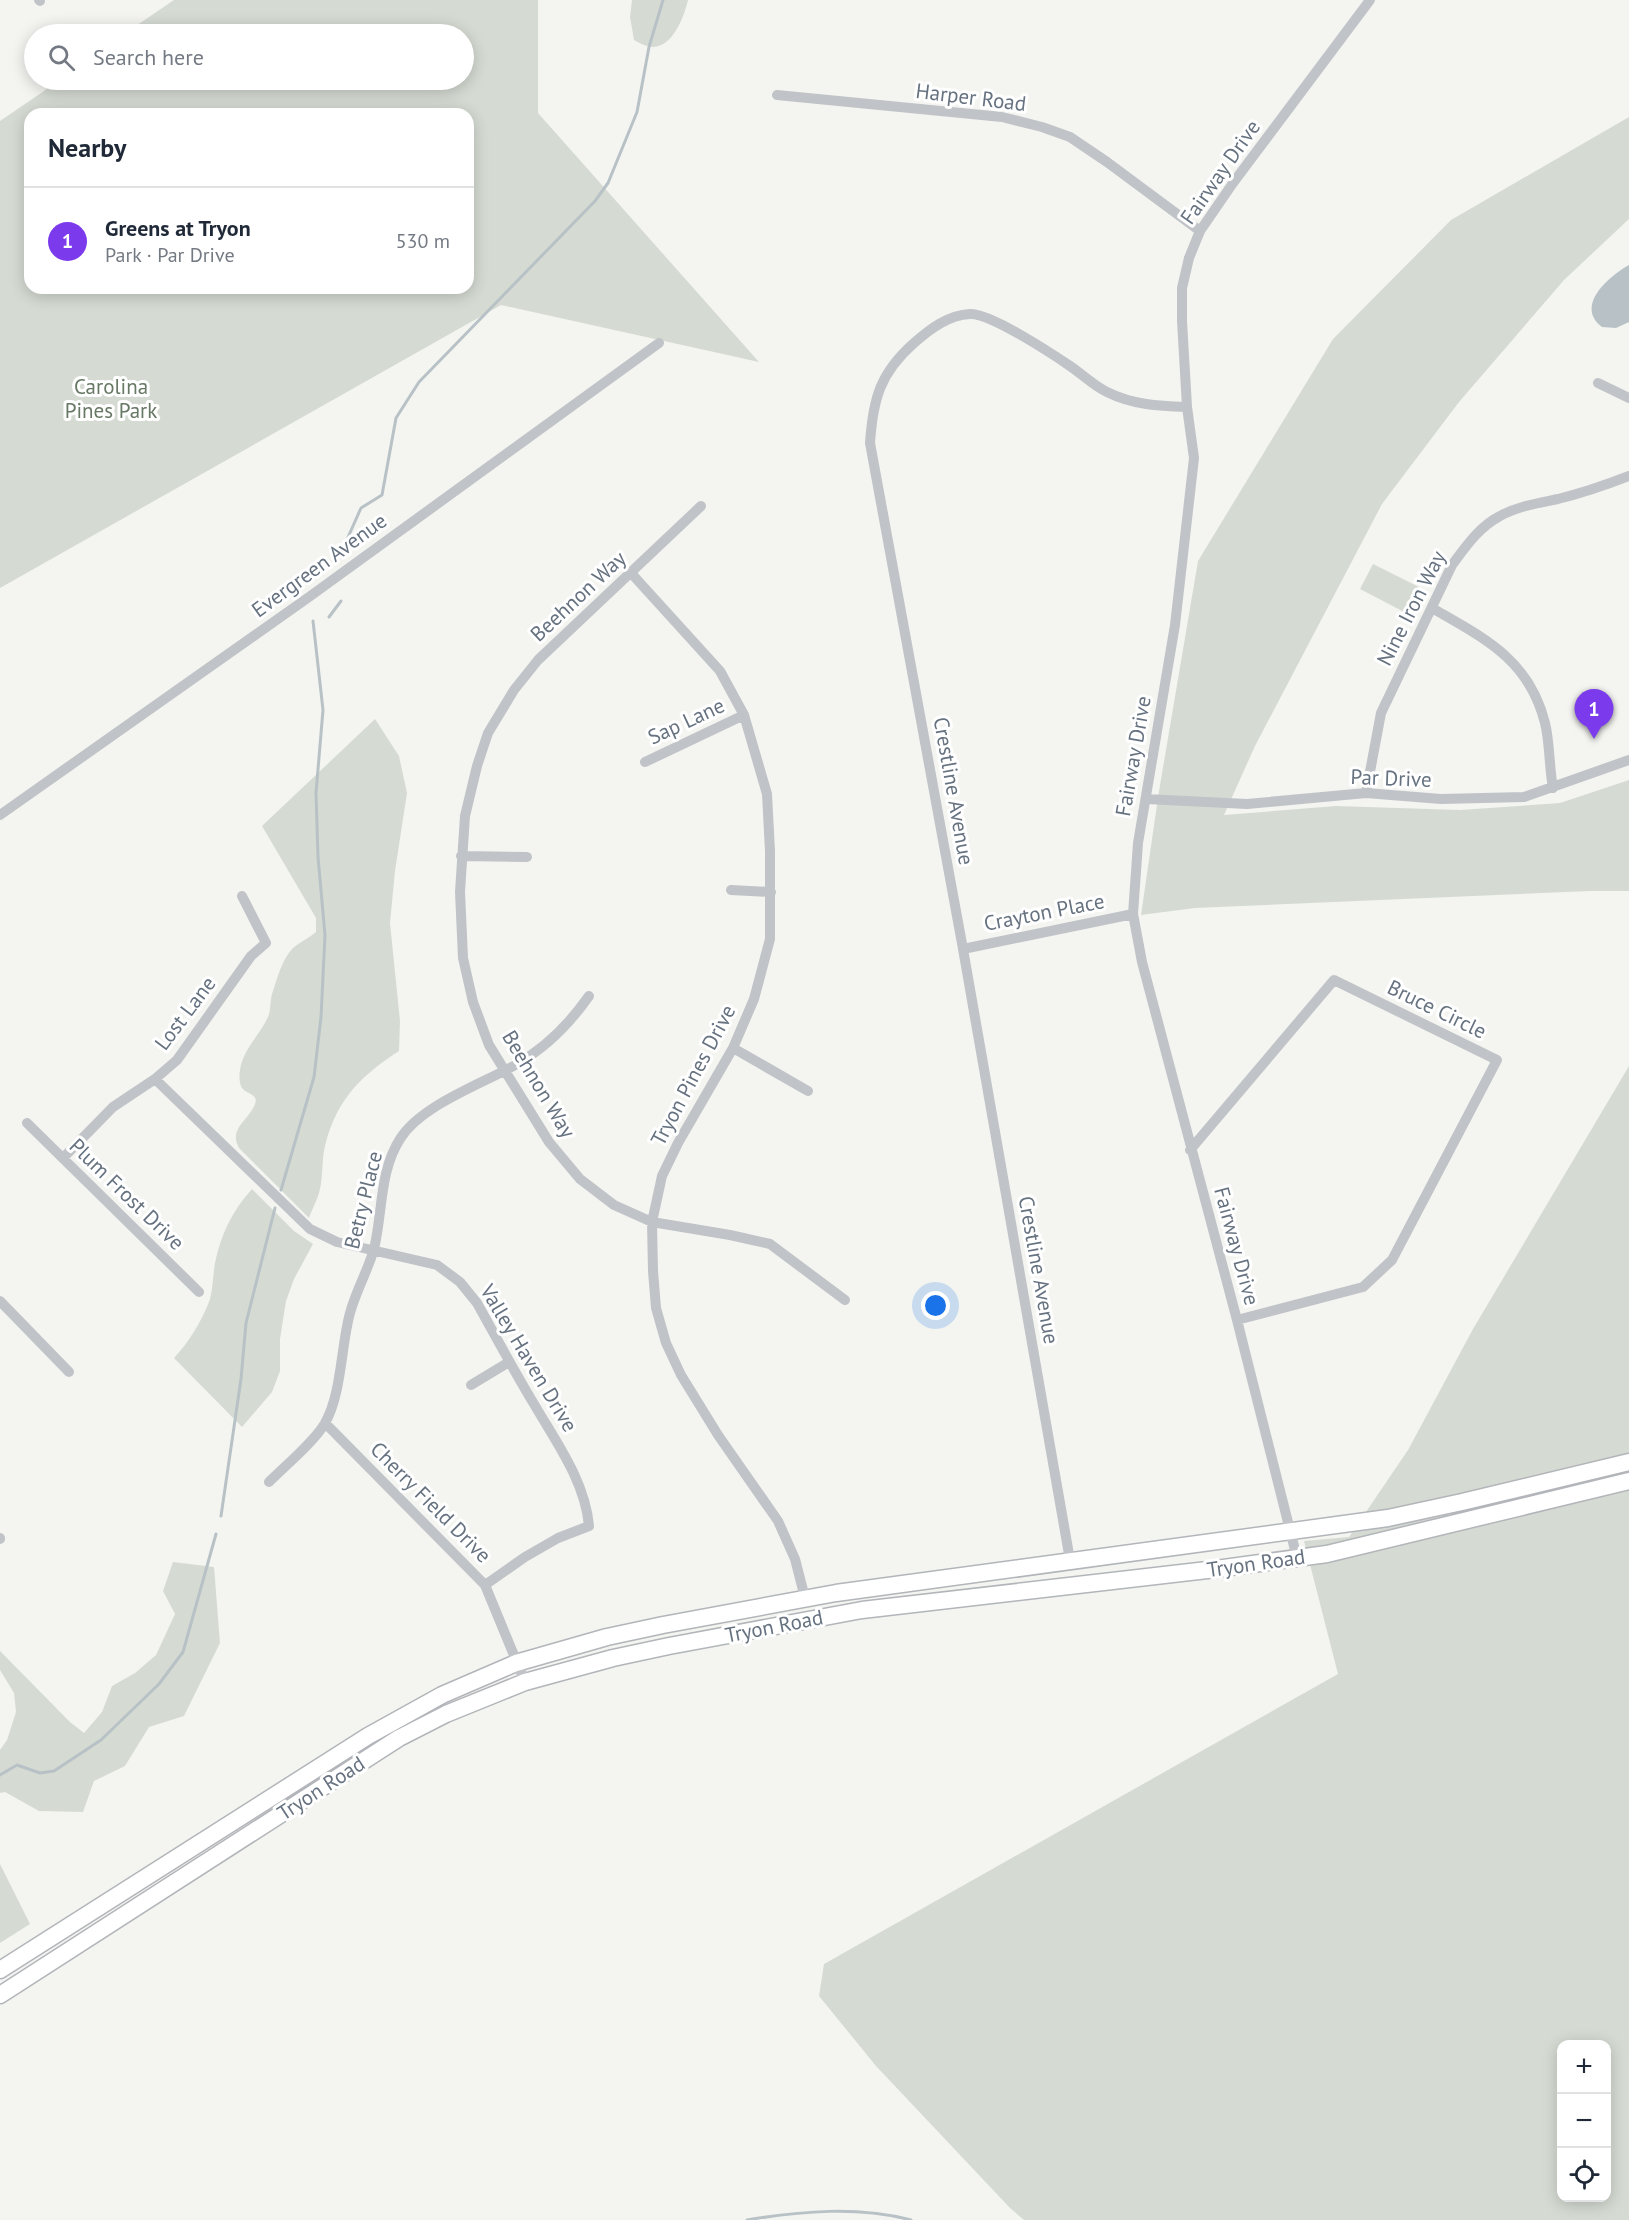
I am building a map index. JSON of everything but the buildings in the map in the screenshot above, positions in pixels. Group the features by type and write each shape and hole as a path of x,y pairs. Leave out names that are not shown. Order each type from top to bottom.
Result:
{"main road":[{"name":"Tryon Road","path":"0,1970 368,1736 461,1686 516,1663 618,1635 805,1599 1070,1560 1388,1518 1629,1462"},
{"name":"Tryon Road","path":"0,1995 399,1738 446,1714 525,1682 658,1648 853,1611 1297,1558 1378,1543 1629,1481"}],"street":[{"name":"Fairway Drive","path":"1297,1558 1237,1320 1190,1150 1142,962 1133,915 1138,843 1175,625 1194,458 1187,407 1182,288 1189,258 1200,231 1370,0"},
{"name":"Harper Road","path":"777,95 1002,117 1042,127 1078,142 1200,231"},
{"name":"Crestline Avenue","path":"1070,1560 963,949 870,443 872,418 876,394 889,371 903,354 936,326 953,317 972,313 995,321 1068,364 1105,391 1154,406 1187,407"},
{"name":"Evergreen Avenue","path":"0,815 309,597 659,343"},
{"path":"1598,382 1629,398"},
{"name":"Nine Iron Way","path":"1366,793 1381,713 1452,565 1468,543 1481,529 1500,516 1524,506 1596,489 1629,476"},
{"name":"Beehnon Way","path":"701,506 538,660 514,690 488,733 465,816 460,892 463,958 473,1002 489,1045 549,1142 580,1179 614,1204 652,1222 770,1244 845,1300"},
{"name":"Tryon Pines Drive","path":"632,573 720,671 744,715 767,794 771,892 770,939 754,999 733,1048 678,1143 662,1176 652,1222 656,1308 666,1343 697,1401 778,1521 795,1559 805,1599"},
{"path":"1432,608 1478,634 1509,658 1524,675 1536,696 1546,724 1553,788"},
{"name":"Sap Lane","path":"645,762 744,715"},
{"name":"Par Drive","path":"1146,799 1247,804 1366,793 1452,799 1524,797 1553,788 1629,757"},
{"path":"461,856 527,857"},
{"path":"731,890 771,892"},
{"name":"Lost Lane","path":"63,1158 113,1107 155,1079 177,1060 251,956 266,943 242,896"},
{"name":"Crayton Place","path":"963,949 1133,915"},
{"name":"Bruce Circle","path":"1190,1150 1334,980 1497,1060 1392,1260 1363,1287 1237,1320"},
{"name":"Betry Place","path":"269,1482 325,1423 340,1370 350,1312 374,1250 384,1182 392,1155 401,1138 416,1120 519,1063 545,1044 574,1017 589,996"},
{"path":"733,1048 808,1091"},
{"name":"Valley Haven Drive","path":"155,1079 310,1230 328,1239 437,1265 460,1282 477,1302 568,1463 582,1493 588,1511 589,1526 558,1538 525,1557 485,1585"},
{"name":"Plum Frost Drive","path":"27,1123 199,1292"},
{"path":"0,1301 69,1372"},
{"path":"471,1385 509,1362"},
{"name":"Cherry Field Drive","path":"325,1423 485,1585 525,1682"}],"green space":[{"name":"Carolina Pines Park","path":"174,0 538,0 538,113 759,362 501,305 0,588 0,121 45,90 474,90 474,24 139,24"},
{"path":"632,0 688,0 675,32 663,44 655,47 645,46 634,40 630,17"},
{"path":"1629,117 1629,219 1564,280 1459,402 1382,504 1255,746 1224,815 1336,806 1460,810 1560,803 1629,780 1629,891 1195,908 1141,915 1159,791 1198,561 1333,339 1451,220"},
{"path":"1373,564 1419,587 1406,613 1360,589"},
{"path":"375,719 399,756 407,793 390,923 400,1021 399,1051 374,1069 353,1089 337,1113 326,1142 318,1196 309,1218 239,1148 236,1141 238,1130 256,1101 254,1096 241,1086 239,1074 242,1062 268,1017 272,994 286,958 293,948 316,932 316,918 262,826"},
{"path":"1629,1066 1629,2220 1024,2220 876,2066 819,1996 824,1964 1338,1674 1304,1541 1349,1537 1408,1450 1473,1329"},
{"path":"252,1189 294,1231 313,1244 294,1279 286,1301 280,1339 280,1371 272,1392 242,1427 174,1358 190,1338 203,1315 210,1299 220,1242 233,1214"},
{"path":"173,1562 214,1567 220,1643 184,1716 149,1727 125,1766 94,1781 83,1812 39,1811 5,1792 0,1793 0,1750 7,1740 16,1712 14,1693 0,1670 0,1651 70,1722 84,1733 102,1712 112,1686 135,1673 156,1655 175,1614 163,1591"},
{"path":"0,1864 30,1924 0,1943"}],"shaded area":[{"path":"1629,265 1629,322 1616,328 1602,327 1594,319 1593,301 1612,276"}],"waterway":[{"path":"341,553 361,508 382,495 396,418 419,382 595,201 608,183 637,112 649,47 663,0"},
{"path":"329,617 341,601"},
{"path":"281,1190 314,1077 321,1017 325,935 318,857 316,793 323,710 313,621"},
{"path":"221,1516 241,1379 246,1323 275,1208"},
{"path":"0,1775 17,1765 40,1773 54,1771 101,1740 159,1684 183,1652 216,1534"},
{"path":"747,2220 829,2211 871,2213 911,2220"}],"place":[{"name":"Greens at Tryon","path":"1594,739"}]}
